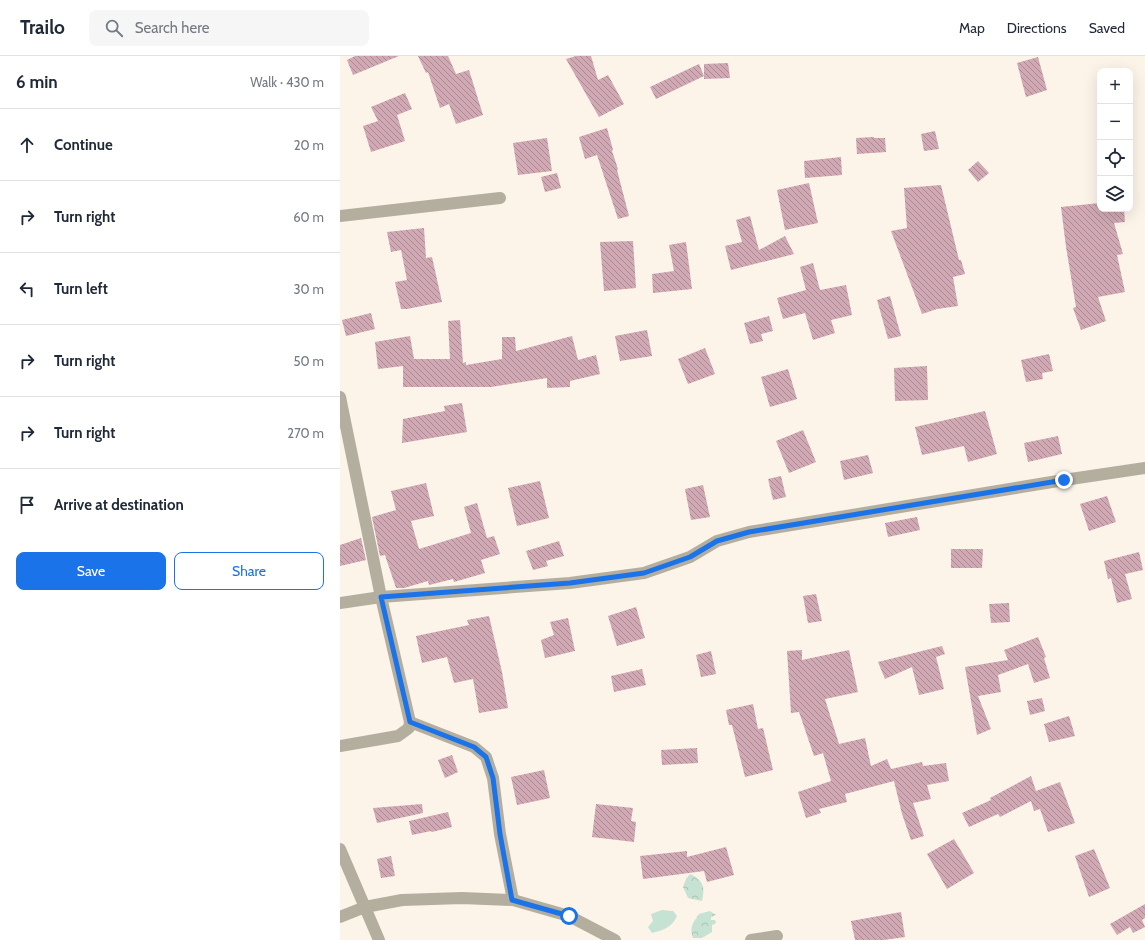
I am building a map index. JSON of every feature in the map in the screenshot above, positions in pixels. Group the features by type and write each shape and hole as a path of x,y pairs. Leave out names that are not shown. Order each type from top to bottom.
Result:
{"street":[{"path":"340,216 500,198"},
{"path":"340,397 381,597 410,722 408,728 398,736 340,746"},
{"path":"340,603 381,597 570,583 644,573 690,557 717,541 749,532 1145,468"},
{"path":"410,722 474,747 486,757 493,778 500,834 512,900"},
{"path":"340,848 379,940"},
{"path":"340,917 365,907 402,900 462,898 512,900 569,916 615,940"},
{"path":"752,940 777,936"}],"green space":[{"path":"690,874 701,882 703,888 702,901 688,898 683,887"},
{"path":"662,910 673,911 677,916 673,923 667,928 652,933 648,927 653,921 651,914"},
{"path":"710,911 716,915 711,917 711,920 715,920 716,923 712,925 712,932 702,938 693,938 692,925 695,920 699,914"}],"building":[{"path":"355,56 399,56 353,75 347,60"},
{"path":"418,56 448,56 456,74 469,70 483,115 456,124 449,104 440,108 428,72 426,73"},
{"path":"576,56 591,56 598,80 608,75 624,104 599,117 566,59"},
{"path":"1038,57 1047,90 1026,97 1017,63"},
{"path":"728,63 730,78 704,79 704,64"},
{"path":"699,64 704,76 656,99 650,87"},
{"path":"405,93 412,109 397,115 405,141 371,152 363,126 378,121 371,107"},
{"path":"607,128 629,216 618,219 597,155 585,159 579,137"},
{"path":"935,131 939,149 924,151 921,134"},
{"path":"547,138 552,171 518,175 513,143"},
{"path":"856,138 885,138 886,152 857,154"},
{"path":"841,157 842,175 805,178 804,161"},
{"path":"978,161 989,173 978,182 968,170"},
{"path":"557,173 561,188 545,192 541,177"},
{"path":"809,183 818,223 785,230 777,190"},
{"path":"941,185 959,260 961,260 965,274 953,277 958,306 937,309 922,314 891,231 907,228 904,188"},
{"path":"1097,203 1097,212 1124,212 1125,222 1114,223 1123,254 1117,255 1125,292 1098,297 1106,321 1081,330 1073,308 1076,307 1061,207"},
{"path":"750,216 759,250 785,236 794,254 731,270 725,246 742,242 736,220"},
{"path":"424,228 426,258 432,257 442,302 401,309 395,282 407,280 401,250 391,252 387,232"},
{"path":"633,241 636,288 604,291 600,242"},
{"path":"686,242 692,289 653,293 652,274 674,271 669,245"},
{"path":"813,263 820,290 846,285 852,315 831,320 835,333 813,340 805,313 783,319 777,298 806,290 800,267"},
{"path":"890,296 901,336 888,339 877,300"},
{"path":"371,313 375,329 346,336 342,320"},
{"path":"769,316 773,331 761,334 763,341 750,344 744,323"},
{"path":"460,320 463,363 466,362 466,365 502,359 502,337 515,337 516,351 572,336 578,360 596,355 600,374 570,381 570,387 547,388 547,378 491,387 403,387 403,366 378,369 375,342 410,336 414,359 450,359 448,321"},
{"path":"647,330 652,356 620,361 615,336"},
{"path":"705,348 715,374 688,384 678,359"},
{"path":"1049,354 1053,371 1042,373 1043,379 1026,382 1021,360"},
{"path":"927,366 928,400 895,401 894,368"},
{"path":"788,369 797,399 770,407 761,377"},
{"path":"462,403 467,432 402,443 403,419 445,411 444,406"},
{"path":"985,411 997,454 968,462 964,446 922,455 915,427"},
{"path":"803,430 816,462 789,473 776,441"},
{"path":"1058,436 1062,454 1028,462 1024,443"},
{"path":"868,455 873,473 844,480 840,461"},
{"path":"781,476 786,497 773,500 768,479"},
{"path":"540,481 549,518 517,526 508,488"},
{"path":"426,483 434,516 411,521 419,549 471,533 464,507 477,503 487,538 494,536 500,554 481,560 485,573 454,582 453,579 429,585 428,581 404,588 396,588 385,555 380,556 372,517 396,510 391,491"},
{"path":"703,485 710,517 691,520 685,489"},
{"path":"1107,496 1116,522 1089,531 1080,504"},
{"path":"917,517 920,530 888,537 885,523"},
{"path":"361,538 366,560 340,566 340,545"},
{"path":"559,541 564,556 546,561 548,566 533,570 526,551"},
{"path":"951,549 983,549 982,568 951,568"},
{"path":"1139,552 1143,570 1125,574 1132,599 1117,603 1111,578 1108,579 1104,561"},
{"path":"816,594 822,621 808,623 803,596"},
{"path":"1009,603 1010,622 991,623 989,604"},
{"path":"636,607 645,638 617,646 608,616"},
{"path":"489,616 502,672 508,708 479,713 473,679 454,683 447,657 422,663 416,636 469,625 467,620"},
{"path":"568,618 575,651 545,658 541,640 554,635 550,622"},
{"path":"1038,637 1046,657 1044,658 1050,678 1034,683 1028,664 998,675 1001,692 978,696 991,729 977,735 965,667 1008,660 1004,650"},
{"path":"942,646 945,654 936,657 944,689 919,695 912,667 885,679 878,662"},
{"path":"802,650 802,660 849,650 858,692 825,699 839,744 865,738 871,766 887,759 891,769 922,762 923,766 946,763 949,781 927,785 931,799 913,803 924,836 911,840 902,814 894,781 845,794 847,802 819,809 821,813 806,818 798,792 831,781 823,753 814,756 799,712 791,713 787,651"},
{"path":"711,651 716,674 701,677 696,655"},
{"path":"642,669 646,685 614,692 611,676"},
{"path":"1042,698 1045,711 1030,715 1027,701"},
{"path":"753,704 758,729 763,728 773,770 745,777 732,725 729,725 726,710"},
{"path":"1069,716 1075,736 1049,742 1044,724"},
{"path":"697,748 698,763 662,765 661,750"},
{"path":"452,755 458,772 445,778 438,760"},
{"path":"544,770 550,798 517,805 511,777"},
{"path":"1031,776 1036,791 1060,782 1075,823 1048,832 1040,809 1034,811 1031,801 1000,817 998,814 969,827 962,813 991,800 990,798"},
{"path":"422,804 423,813 377,823 373,808"},
{"path":"596,804 633,808 631,821 636,822 634,842 592,837"},
{"path":"448,812 452,827 412,835 409,821"},
{"path":"954,839 974,873 947,889 927,854"},
{"path":"726,847 734,875 707,882 704,871 643,879 640,856 687,851 687,857"},
{"path":"1094,849 1110,888 1089,897 1075,856"},
{"path":"391,856 395,876 381,878 377,859"},
{"path":"1145,904 1145,918 1142,920 1145,927 1133,933 1130,927 1117,935 1110,924"},
{"path":"901,912 905,937 884,940 855,940 851,921"}],"route":[{"path":"569,916 512,900 500,834 493,778 486,757 474,747 410,722 381,597 570,583 644,573 690,557 717,541 749,532 1064,480"}]}
